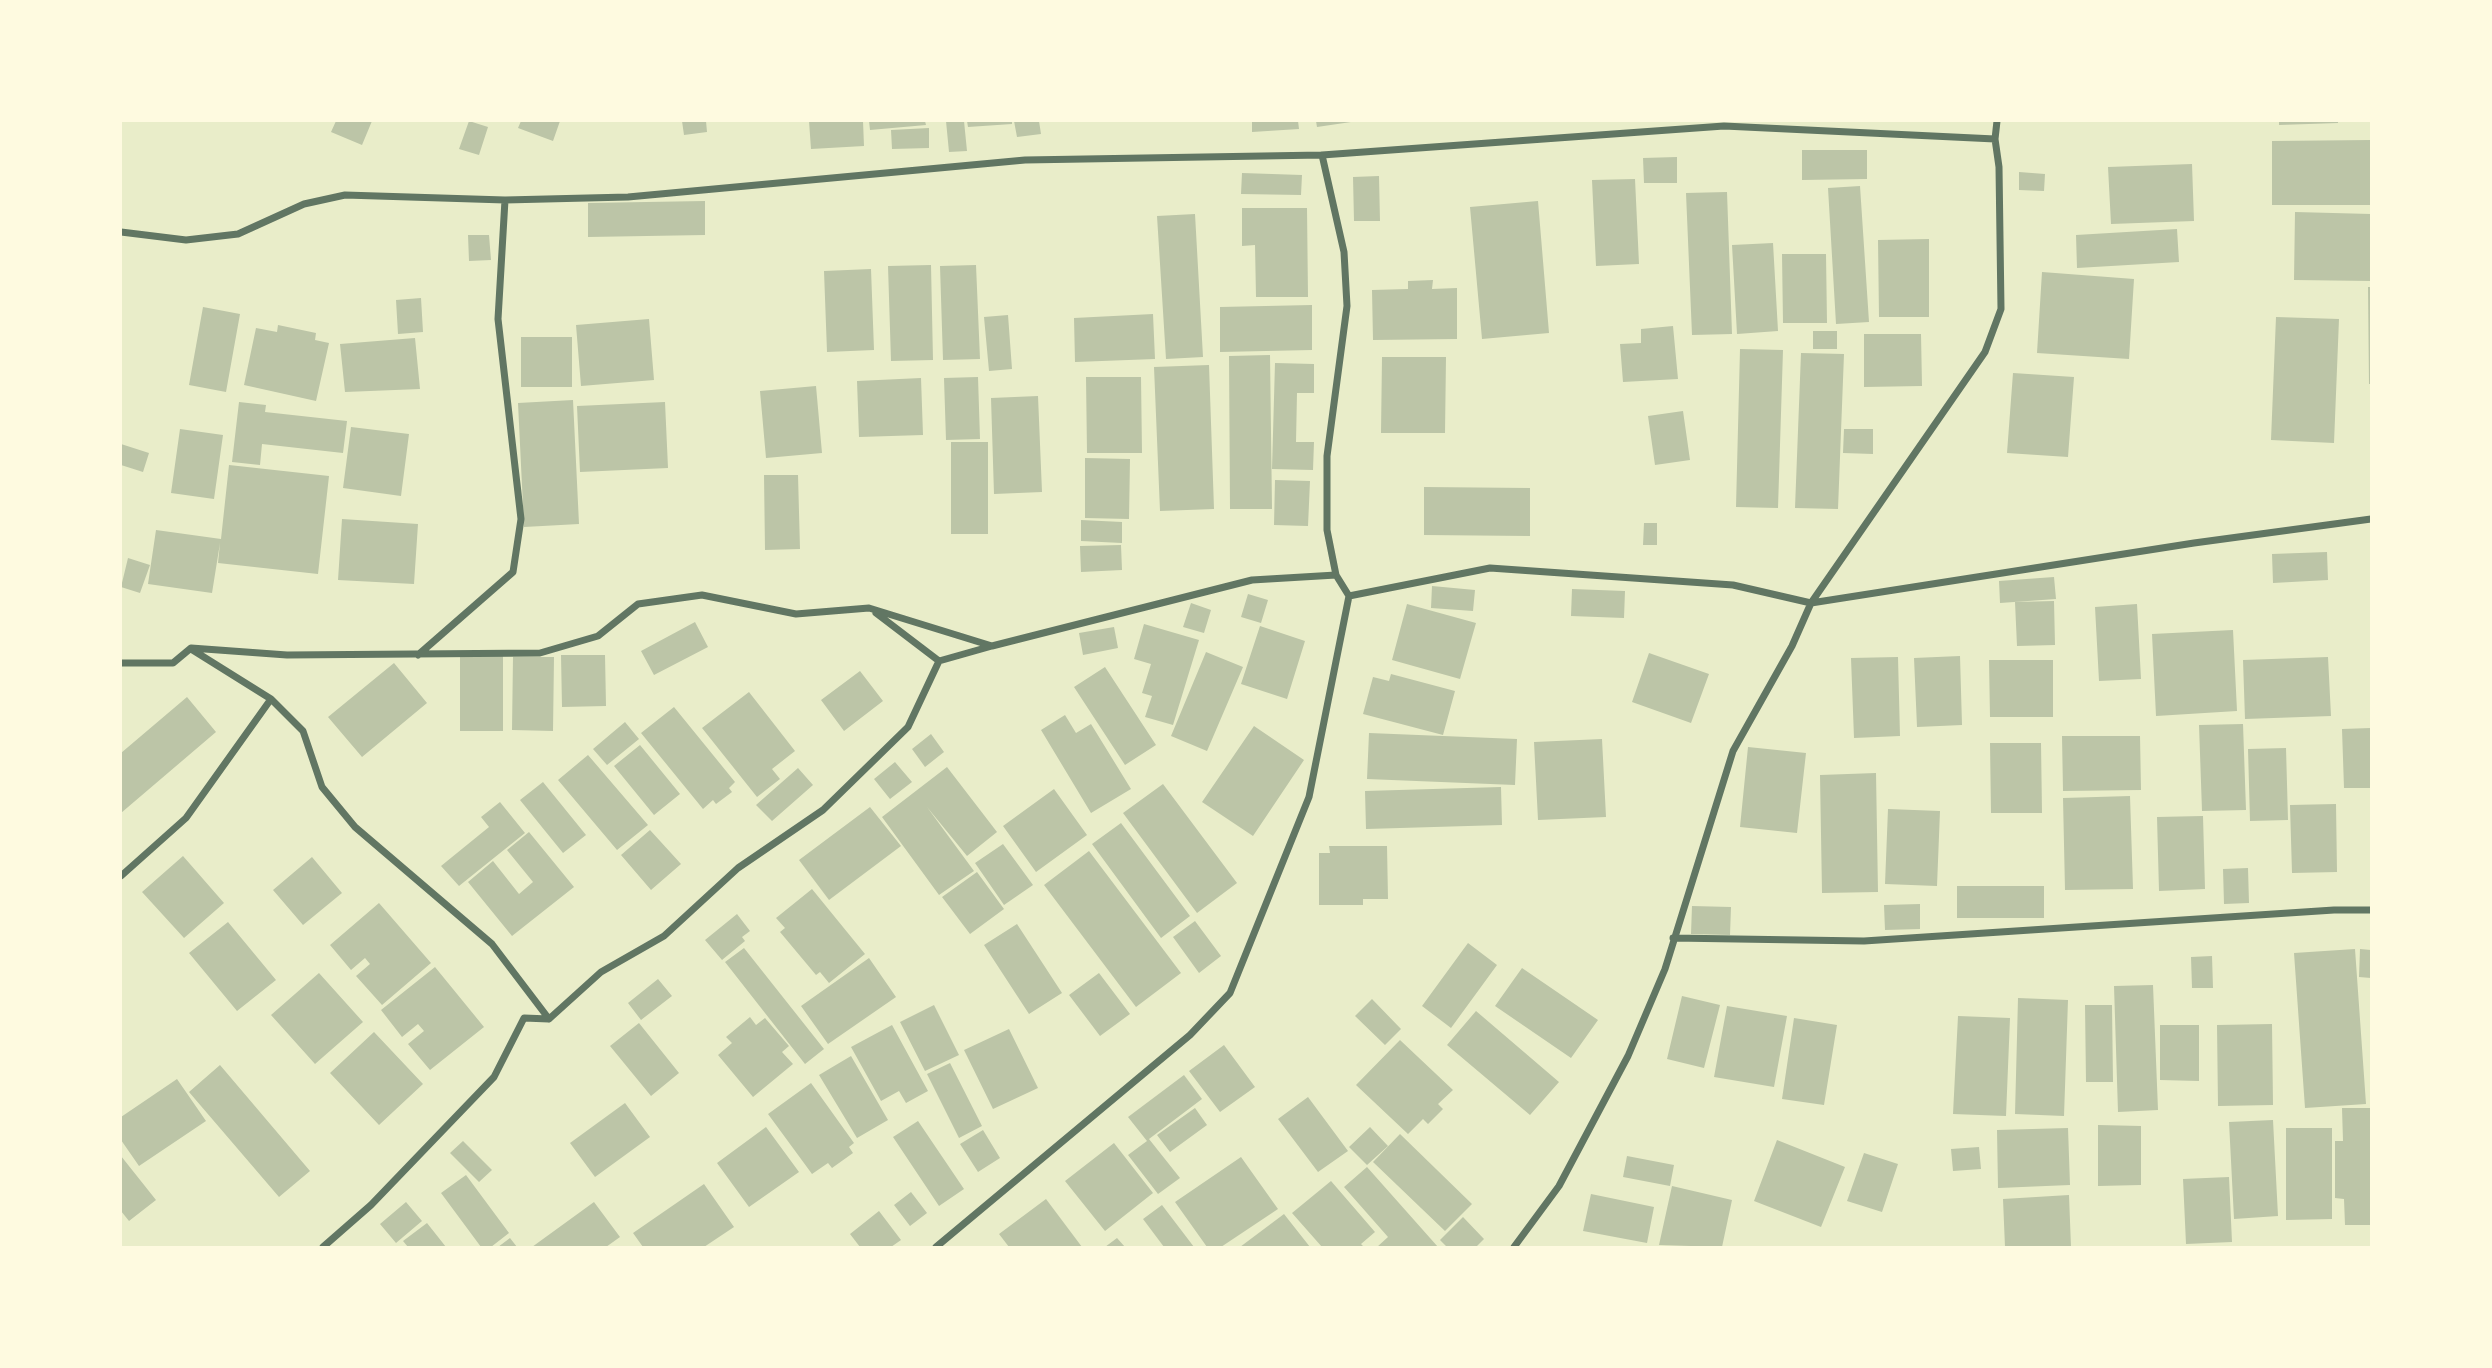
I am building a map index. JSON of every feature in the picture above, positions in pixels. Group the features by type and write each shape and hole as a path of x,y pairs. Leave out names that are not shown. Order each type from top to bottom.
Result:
{"street":[{"path":"1514,1247 1559,1186 1628,1056 1665,969 1733,751 1792,646 1811,603 1985,352 2001,309 1999,167 1995,139 1997,121"},
{"path":"121,232 186,240 238,234 304,205 345,195 505,200 628,198 1026,160 1322,155 1724,126 1995,139"},
{"path":"936,1247 1190,1035 1230,993 1309,797 1349,596 1336,575 1328,530 1327,456 1347,306 1344,252 1322,155"},
{"path":"417,655 513,572 521,519 498,319 505,200"},
{"path":"1349,596 1490,568 1733,585 1811,603 2194,543 2371,519"},
{"path":"323,1247 371,1205 494,1077 524,1018 549,1019 601,972 664,936 738,868 823,810 908,727 939,661 1252,580 1336,575"},
{"path":"121,663 173,663 191,648 287,655 540,653 598,636 638,604 702,595 796,614 870,608 992,646"},
{"path":"870,608 939,661"},
{"path":"191,648 271,699 303,731 322,787 355,827 492,944 549,1019"},
{"path":"121,876 186,818 271,699"},
{"path":"1673,939 1864,941 2281,913 2371,911"}],"building":[{"path":"336,121 372,121 362,145 331,132"},
{"path":"469,121 488,127 479,155 459,149"},
{"path":"521,121 560,121 553,141 518,128"},
{"path":"682,121 706,121 707,132 684,135"},
{"path":"809,121 863,121 864,146 811,149"},
{"path":"869,121 925,121 926,125 870,130"},
{"path":"946,121 964,121 967,151 949,152"},
{"path":"967,121 1012,121 1012,124 968,127"},
{"path":"1014,121 1039,121 1041,134 1017,137"},
{"path":"1252,121 1298,121 1299,129 1252,132"},
{"path":"1316,121 1350,121 1351,122 1317,127"},
{"path":"2279,121 2338,121 2338,123 2279,125"},
{"path":"929,128 929,148 892,149 891,130"},
{"path":"2371,140 2371,205 2272,205 2272,141"},
{"path":"1802,150 1867,150 1867,179 1802,180"},
{"path":"1677,157 1677,183 1644,183 1643,158"},
{"path":"2192,164 2194,221 2111,224 2108,167"},
{"path":"2019,172 2045,174 2044,191 2019,190"},
{"path":"1242,173 1302,175 1301,195 1241,194"},
{"path":"1379,176 1380,221 1354,221 1353,177"},
{"path":"1635,179 1639,264 1596,266 1592,180"},
{"path":"1860,186 1869,322 1836,324 1828,188"},
{"path":"1727,192 1732,334 1692,335 1686,193"},
{"path":"705,201 705,235 588,237 588,203"},
{"path":"1538,201 1549,333 1482,339 1470,207"},
{"path":"1242,208 1307,208 1308,297 1256,297 1255,245 1242,246"},
{"path":"2295,212 2371,214 2371,281 2294,280"},
{"path":"1195,214 1203,357 1166,359 1157,216"},
{"path":"2177,229 2179,262 2077,268 2076,235"},
{"path":"468,235 489,235 491,260 469,261"},
{"path":"1929,239 1929,317 1879,317 1878,240"},
{"path":"1773,243 1778,331 1737,334 1732,245"},
{"path":"1782,254 1826,254 1827,323 1783,323"},
{"path":"931,265 933,360 891,361 888,266"},
{"path":"976,265 980,359 943,360 940,266"},
{"path":"871,269 874,350 827,352 824,271"},
{"path":"2042,272 2134,279 2129,359 2037,353"},
{"path":"1433,280 1432,289 1457,288 1457,339 1373,340 1372,290 1408,289 1408,281"},
{"path":"2368,287 2371,287 2371,384 2369,384"},
{"path":"421,298 423,332 398,334 396,300"},
{"path":"1312,305 1312,350 1220,352 1220,307"},
{"path":"203,307 240,314 226,392 189,385"},
{"path":"1153,314 1155,359 1075,362 1074,318"},
{"path":"1008,315 1012,369 989,371 984,317"},
{"path":"2276,317 2339,319 2334,443 2271,440"},
{"path":"649,319 654,380 581,386 576,325"},
{"path":"278,325 316,333 315,340 329,343 316,401 244,385 256,328 277,332"},
{"path":"1673,326 1678,379 1623,382 1620,344 1641,343 1641,329"},
{"path":"1813,331 1837,331 1837,349 1813,349"},
{"path":"1864,334 1921,334 1922,386 1864,387"},
{"path":"521,337 572,337 572,387 521,387"},
{"path":"415,338 420,389 345,392 340,344"},
{"path":"1740,349 1783,350 1778,508 1736,507"},
{"path":"1801,353 1844,354 1838,509 1795,508"},
{"path":"1270,355 1272,509 1230,509 1229,356"},
{"path":"1382,357 1446,357 1445,433 1381,433"},
{"path":"1275,363 1314,364 1314,393 1297,393 1296,442 1314,442 1313,470 1272,469"},
{"path":"1209,365 1214,509 1160,511 1154,367"},
{"path":"2013,373 2074,377 2068,457 2007,453"},
{"path":"978,377 980,439 946,440 944,378"},
{"path":"1086,377 1141,377 1142,453 1087,453"},
{"path":"921,378 923,435 859,437 857,381"},
{"path":"816,386 822,453 766,458 760,391"},
{"path":"1038,396 1042,492 994,494 991,398"},
{"path":"573,400 579,524 524,527 518,403"},
{"path":"239,402 266,405 265,412 347,421 343,453 262,444 260,465 232,462"},
{"path":"665,402 668,468 580,472 577,406"},
{"path":"1683,411 1690,460 1655,465 1648,416"},
{"path":"351,427 409,434 401,496 343,488"},
{"path":"180,429 223,435 214,499 171,493"},
{"path":"1844,429 1873,429 1873,454 1843,453"},
{"path":"951,442 988,442 988,534 951,534"},
{"path":"121,444 149,453 143,472 121,465"},
{"path":"1085,458 1130,459 1129,519 1085,518"},
{"path":"229,465 329,476 318,574 218,563 220,543 212,593 148,584 156,530 221,539"},
{"path":"764,475 798,475 800,549 765,550"},
{"path":"1275,480 1310,481 1308,526 1274,525"},
{"path":"1424,487 1530,488 1530,536 1424,535"},
{"path":"342,519 418,524 414,584 338,580"},
{"path":"1081,520 1122,522 1122,543 1081,541"},
{"path":"1644,523 1657,523 1657,545 1643,545"},
{"path":"1121,545 1122,570 1081,572 1080,546"},
{"path":"2327,552 2328,580 2273,583 2272,554"},
{"path":"128,558 150,565 140,593 121,587"},
{"path":"2054,577 2056,599 2000,603 1999,581"},
{"path":"1432,586 1475,590 1473,611 1431,608"},
{"path":"1572,589 1625,591 1624,618 1571,616"},
{"path":"1248,594 1268,600 1261,623 1241,617"},
{"path":"2054,601 2055,645 2017,646 2015,602"},
{"path":"1191,603 1211,610 1204,633 1183,627"},
{"path":"1407,604 1476,623 1460,679 1392,660"},
{"path":"2137,604 2141,679 2099,681 2095,607"},
{"path":"695,622 708,647 654,675 641,651"},
{"path":"1144,624 1199,640 1173,725 1145,717 1152,696 1142,693 1151,664 1134,659"},
{"path":"1260,626 1305,641 1287,699 1241,684"},
{"path":"1114,627 1118,648 1083,655 1079,633"},
{"path":"2233,630 2237,711 2156,716 2152,634"},
{"path":"1206,652 1243,667 1207,751 1171,736"},
{"path":"1649,653 1709,674 1691,723 1632,702"},
{"path":"561,655 605,655 606,706 562,707"},
{"path":"460,656 503,656 503,731 460,731"},
{"path":"1960,656 1962,725 1917,727 1914,658"},
{"path":"513,657 554,657 553,731 512,730"},
{"path":"1898,657 1900,736 1854,738 1851,658"},
{"path":"2328,657 2331,716 2245,719 2243,660"},
{"path":"1989,660 2053,660 2053,717 1990,717"},
{"path":"394,663 427,703 362,757 328,717"},
{"path":"1105,667 1156,745 1125,765 1074,687"},
{"path":"860,671 883,701 844,731 821,700"},
{"path":"1391,674 1455,691 1443,735 1363,714 1373,677 1389,681"},
{"path":"749,692 795,751 772,769 780,779 757,797 702,728"},
{"path":"187,697 216,732 121,813 121,753"},
{"path":"674,707 735,782 729,788 732,792 716,804 713,800 703,809 641,733"},
{"path":"1065,715 1076,733 1091,724 1131,789 1091,813 1041,730"},
{"path":"625,722 639,739 607,765 593,749"},
{"path":"2243,724 2246,810 2202,811 2199,725"},
{"path":"1254,726 1304,760 1253,836 1202,802"},
{"path":"2371,728 2371,788 2344,788 2342,729"},
{"path":"1369,733 1517,739 1515,785 1367,779"},
{"path":"931,734 944,752 925,767 912,749"},
{"path":"2062,736 2140,736 2141,790 2063,791"},
{"path":"1602,739 1606,817 1538,820 1534,742"},
{"path":"1990,743 2041,743 2042,813 1991,813"},
{"path":"640,745 680,794 654,815 614,766"},
{"path":"1748,747 1806,753 1797,833 1740,827"},
{"path":"2286,748 2288,820 2250,821 2248,749"},
{"path":"588,755 648,825 617,850 558,780"},
{"path":"895,762 912,782 890,799 874,779"},
{"path":"947,767 997,832 967,856 927,807 974,871 939,895 882,817"},
{"path":"798,768 813,785 772,821 756,805"},
{"path":"1876,773 1878,892 1822,893 1820,775"},
{"path":"543,782 586,835 563,853 520,800"},
{"path":"1163,784 1237,883 1197,913 1123,813"},
{"path":"1501,787 1502,825 1366,829 1365,791"},
{"path":"1054,789 1087,835 1036,872 1003,826"},
{"path":"2130,796 2133,889 2065,890 2063,798"},
{"path":"500,802 525,833 459,886 441,866 489,827 481,817"},
{"path":"2336,804 2337,872 2292,873 2290,805"},
{"path":"870,807 901,846 829,900 799,860"},
{"path":"1888,809 1940,811 1937,886 1885,884"},
{"path":"2203,816 2205,889 2159,891 2157,817"},
{"path":"1121,823 1190,916 1161,938 1092,844"},
{"path":"650,830 681,864 651,890 621,855"},
{"path":"529,832 574,887 512,936 468,882 493,861 519,894 533,882 507,850"},
{"path":"1003,844 1033,885 1004,905 975,863"},
{"path":"1329,846 1387,846 1388,899 1363,899 1363,905 1319,905 1319,853 1330,853"},
{"path":"1089,851 1181,973 1136,1007 1044,885"},
{"path":"183,856 224,903 184,938 142,892"},
{"path":"312,857 342,893 303,925 273,890"},
{"path":"2248,868 2249,903 2224,904 2223,869"},
{"path":"977,872 1004,909 970,934 942,897"},
{"path":"1957,886 2044,886 2044,918 1957,918"},
{"path":"812,889 865,954 829,983 820,972 816,975 780,932 785,928 776,918"},
{"path":"379,903 431,963 382,1005 356,976 370,964 365,958 351,970 330,945"},
{"path":"1920,904 1920,929 1885,930 1884,905"},
{"path":"1692,906 1731,907 1730,935 1691,934"},
{"path":"737,914 750,931 742,937 745,941 722,960 705,940"},
{"path":"1195,921 1221,956 1199,973 1173,937"},
{"path":"228,922 276,980 237,1011 189,953"},
{"path":"1017,924 1062,993 1029,1014 984,945"},
{"path":"1468,943 1497,965 1451,1028 1422,1006"},
{"path":"744,948 824,1049 805,1064 725,962"},
{"path":"2355,949 2366,1104 2305,1108 2294,953"},
{"path":"2360,949 2371,950 2371,978 2359,977"},
{"path":"2212,956 2213,988 2192,988 2191,957"},
{"path":"869,958 896,997 828,1044 801,1006"},
{"path":"435,967 484,1027 430,1070 408,1044 424,1031 418,1024 402,1037 381,1010"},
{"path":"1522,968 1598,1020 1571,1058 1495,1006"},
{"path":"319,973 363,1022 315,1064 271,1015"},
{"path":"1099,973 1130,1014 1100,1036 1069,995"},
{"path":"658,979 672,996 641,1020 628,1003"},
{"path":"2153,985 2158,1110 2118,1112 2114,986"},
{"path":"1682,996 1720,1005 1704,1068 1667,1059"},
{"path":"2018,998 2068,1000 2064,1116 2015,1114"},
{"path":"1372,999 1401,1029 1385,1045 1355,1016"},
{"path":"934,1005 959,1055 925,1071 900,1022"},
{"path":"2085,1005 2112,1005 2113,1082 2086,1082"},
{"path":"1727,1006 1787,1016 1774,1087 1714,1077"},
{"path":"1476,1011 1559,1082 1530,1115 1447,1045"},
{"path":"1958,1016 2010,1018 2006,1116 1953,1114"},
{"path":"750,1017 756,1025 765,1018 789,1046 782,1052 793,1064 753,1097 718,1055 732,1043 726,1037"},
{"path":"1794,1018 1837,1025 1824,1105 1782,1099"},
{"path":"639,1023 679,1073 651,1096 610,1046"},
{"path":"2272,1024 2273,1105 2218,1106 2217,1025"},
{"path":"892,1025 928,1091 906,1103 899,1091 881,1101 851,1047"},
{"path":"2160,1025 2199,1025 2199,1081 2160,1080"},
{"path":"1009,1029 1038,1088 993,1109 964,1050"},
{"path":"374,1032 423,1084 379,1125 330,1073"},
{"path":"1400,1040 1453,1090 1438,1104 1443,1109 1428,1124 1423,1119 1408,1134 1356,1085"},
{"path":"1224,1045 1255,1087 1220,1112 1189,1071"},
{"path":"851,1056 888,1120 857,1138 819,1075"},
{"path":"950,1063 982,1126 959,1138 927,1074"},
{"path":"220,1065 310,1171 279,1197 189,1092"},
{"path":"1184,1075 1202,1099 1149,1139 1180,1178 1158,1194 1128,1155 1147,1141 1128,1117"},
{"path":"177,1079 206,1121 139,1166 121,1140 121,1117"},
{"path":"811,1083 854,1143 849,1147 853,1153 832,1168 828,1163 812,1174 768,1114"},
{"path":"1308,1097 1348,1151 1318,1172 1278,1119"},
{"path":"625,1103 650,1137 595,1177 570,1143"},
{"path":"1195,1108 1207,1125 1170,1152 1157,1135"},
{"path":"2342,1108 2371,1108 2371,1225 2345,1225 2344,1199 2335,1198 2335,1141 2343,1141"},
{"path":"2273,1120 2278,1216 2234,1219 2229,1122"},
{"path":"918,1121 964,1189 939,1206 893,1137"},
{"path":"2098,1125 2141,1126 2141,1185 2098,1186"},
{"path":"766,1127 799,1172 749,1207 717,1163"},
{"path":"1370,1127 1388,1146 1367,1165 1349,1147"},
{"path":"2068,1128 2070,1185 1998,1188 1997,1130"},
{"path":"2286,1128 2332,1128 2332,1219 2286,1220"},
{"path":"983,1130 1000,1158 978,1172 960,1144"},
{"path":"1400,1134 1472,1204 1445,1231 1373,1162"},
{"path":"1777,1140 1845,1167 1821,1227 1754,1201"},
{"path":"463,1141 492,1170 479,1182 450,1153"},
{"path":"1114,1143 1153,1193 1105,1231 1065,1181"},
{"path":"1979,1147 1981,1169 1953,1171 1951,1149"},
{"path":"1864,1153 1898,1164 1882,1212 1847,1201"},
{"path":"121,1156 156,1200 129,1221 121,1211"},
{"path":"1627,1156 1674,1165 1670,1186 1623,1177"},
{"path":"1241,1157 1278,1209 1221,1247 1207,1247 1175,1202"},
{"path":"1367,1167 1438,1247 1377,1247 1388,1237 1344,1187"},
{"path":"466,1175 509,1233 491,1247 481,1247 441,1193"},
{"path":"2229,1177 2232,1242 2186,1244 2183,1179"},
{"path":"1331,1181 1375,1232 1361,1244 1364,1247 1322,1247 1292,1213"},
{"path":"704,1184 734,1227 704,1247 643,1247 633,1233"},
{"path":"1672,1186 1732,1200 1722,1247 1659,1245"},
{"path":"911,1192 927,1213 910,1226 894,1205"},
{"path":"1591,1194 1654,1207 1647,1243 1583,1231"},
{"path":"2069,1195 2071,1247 2005,1247 2003,1199"},
{"path":"1046,1199 1082,1247 1009,1247 999,1234"},
{"path":"406,1202 422,1221 396,1243 380,1224"},
{"path":"594,1202 620,1237 606,1247 532,1247"},
{"path":"1162,1205 1194,1247 1164,1247 1143,1219"},
{"path":"879,1211 901,1240 891,1247 860,1247 850,1234"},
{"path":"1284,1214 1310,1247 1240,1247"},
{"path":"1463,1217 1484,1239 1476,1247 1447,1247 1440,1240"},
{"path":"427,1223 446,1247 408,1247 403,1241"},
{"path":"510,1238 517,1247 498,1247"},
{"path":"1117,1238 1125,1247 1105,1247"}]}
